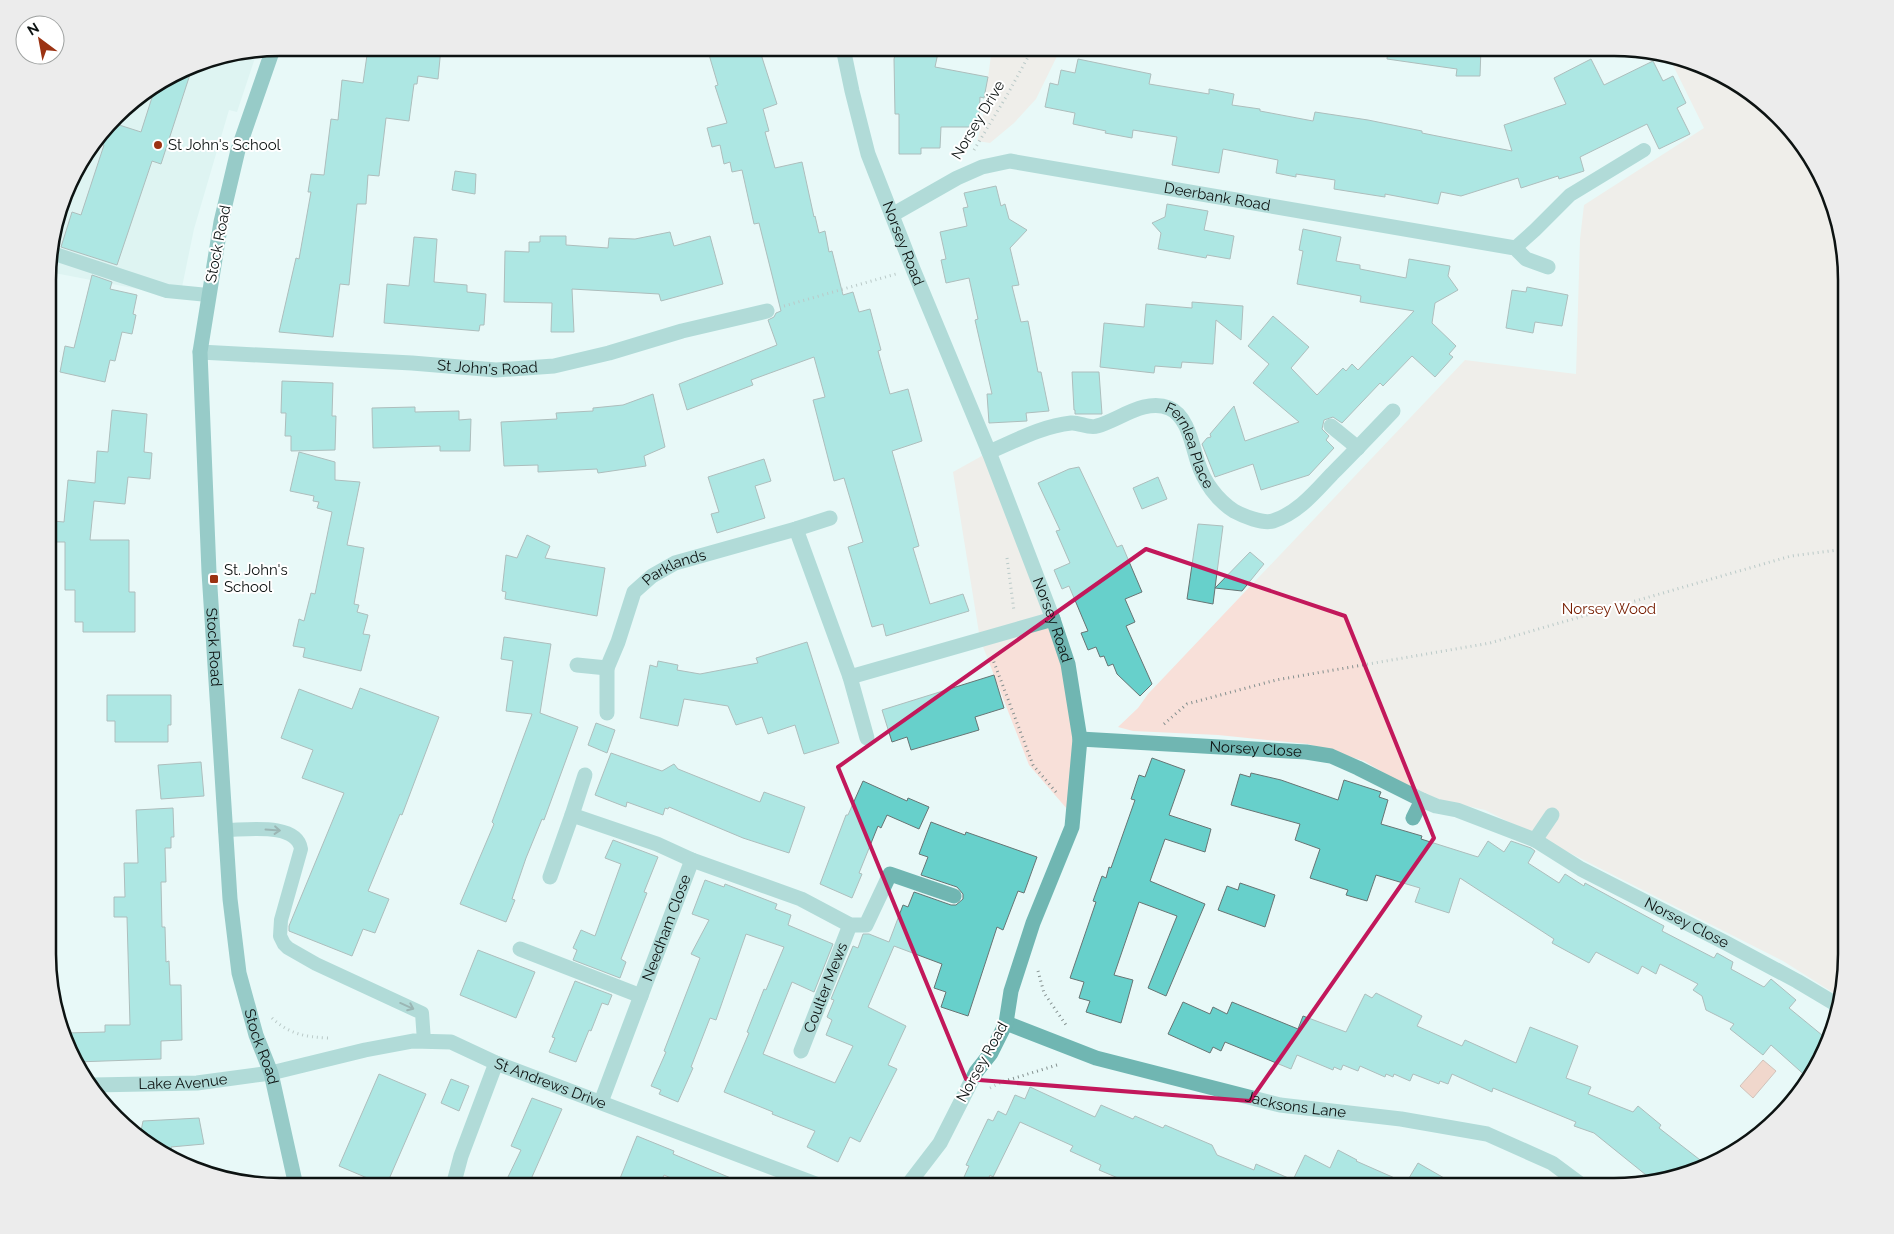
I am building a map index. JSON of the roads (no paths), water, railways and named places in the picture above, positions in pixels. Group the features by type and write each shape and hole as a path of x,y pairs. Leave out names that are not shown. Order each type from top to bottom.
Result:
{"main road":[{"name":"Stock Road","path":"271,57 238,150 221,222 200,352 209,572 230,899 239,973 256,1035 272,1073 294,1178"}],"street":[{"name":"Norsey Road","path":"845,56 868,154 913,269 989,452 1053,619 1068,664 1080,739 1072,827 1033,923 1012,991 1006,1023 991,1053 976,1072 940,1143 914,1178"},
{"name":"Deerbank Road","path":"892,215 982,166 1010,161 1514,248 1526,259 1548,268"},
{"name":"St John's Road","path":"200,352 412,363 496,370 554,366 608,353 682,331 767,311"},
{"name":"Fernlea Place","path":"989,452 1049,427 1074,423 1095,427 1128,412 1160,405 1174,410 1182,419 1207,484 1218,497 1230,508 1245,517 1272,521 1300,506 1393,411"},
{"path":"1330,426 1358,448"},
{"name":"Parklands","path":"607,713 607,668 618,642 634,592 652,576 675,563 830,518"},
{"path":"796,529 850,677 867,738"},
{"path":"850,677 1053,619"},
{"path":"576,665 607,668"},
{"name":"Norsey Close","path":"1080,739 1306,752 1331,756 1436,806 1457,810 1535,840 1581,869 1797,980 1832,1002"},
{"path":"550,878 585,775"},
{"path":"1413,818 1422,800"},
{"name":"Needham Close","path":"572,815 657,844 692,860 730,873"},
{"path":"1535,840 1552,815"},
{"name":"Needham Close","path":"601,1102 692,860"},
{"name":"Coulter Mews","path":"730,873 801,899 850,925 866,925 890,874 954,896"},
{"name":"Coulter Mews","path":"801,1051 850,925"},
{"name":"Needham Close","path":"520,949 641,996"},
{"name":"Jacksons Lane","path":"1006,1023 1096,1058 1280,1104 1435,1124 1487,1134 1552,1163 1572,1178"},
{"name":"St Andrews Drive","path":"272,1073 373,1048 413,1041 451,1042 496,1063 800,1178"},
{"path":"455,1178 461,1156 496,1063"},
{"name":"Lake Avenue","path":"99,1085 197,1083 272,1073"}],"lane":[{"path":"1514,248 1570,195 1644,150"},
{"path":"58,255 167,291 208,295"},
{"path":"225,830 283,831 290,833 299,841 302,849 282,914 280,936 288,948 316,964 422,1013 424,1041"}],"place":[{"name":"St John's School","path":"158,145"},
{"name":"St. John's School","path":"214,579"}],"park label":[{"name":"Norsey Wood","path":"1609,609"}]}
